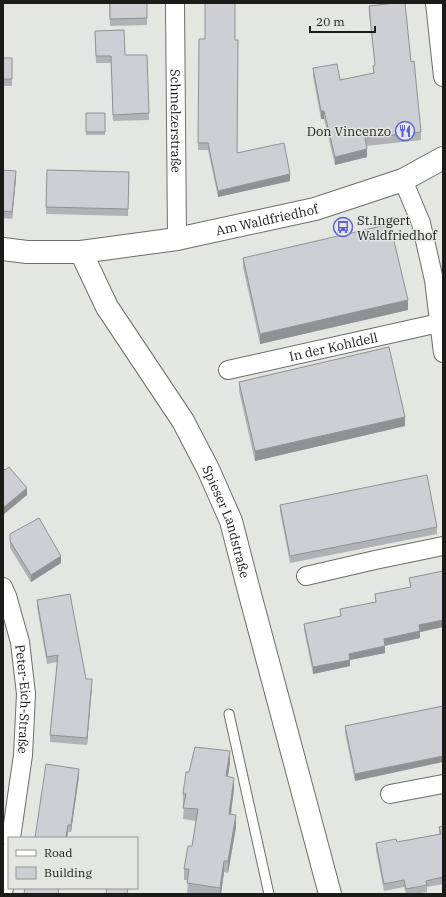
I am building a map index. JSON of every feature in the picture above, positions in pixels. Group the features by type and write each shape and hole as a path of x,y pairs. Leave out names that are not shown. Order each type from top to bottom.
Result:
{"street":[{"name":"Schmelzerstraße","path":"175,3 177,239"},
{"path":"435,3 443,77"},
{"name":"Am Waldfriedhof","path":"81,252 177,239 315,209 403,180 443,158"},
{"path":"403,180 421,223 434,280 443,354"},
{"path":"3,249 27,252 81,252"},
{"name":"Spieser Landstraße","path":"81,252 107,307 183,421 208,469 231,521 330,894"},
{"name":"In der Kohldell","path":"228,370 439,323"},
{"path":"306,576 443,546"},
{"name":"Peter-Eich-Straße","path":"3,587 20,642 26,694 23,755 11,837"},
{"path":"390,794 443,784"},
{"path":"3,894 8,859"}],"lane":[{"path":"229,714 269,894"}],"building":[{"path":"110,3 147,3 147,18 110,19"},
{"path":"205,3 235,3 235,40 238,40 237,153 284,143 290,174 218,191 208,143 198,143 199,39 205,39"},
{"path":"405,3 411,62 414,61 421,132 365,138 367,149 335,157 324,111 321,111 313,68 337,64 340,80 374,73 373,66 375,65 369,6"},
{"path":"124,30 125,55 147,55 149,113 113,115 111,56 96,56 95,31"},
{"path":"3,58 12,58 12,79 3,79"},
{"path":"86,113 105,113 105,132 86,132"},
{"path":"3,170 16,171 12,212 3,211"},
{"path":"47,170 129,172 128,209 46,207"},
{"path":"390,224 408,300 260,334 243,258"},
{"path":"389,347 405,417 255,451 239,382"},
{"path":"9,467 27,488 3,508 3,468 5,470"},
{"path":"427,475 437,527 290,556 280,505"},
{"path":"39,518 61,556 31,575 10,541 10,534"},
{"path":"443,571 443,620 419,625 420,631 384,639 385,646 349,654 350,660 313,667 304,624 341,616 340,609 376,602 375,594 411,587 409,578"},
{"path":"70,594 86,679 92,679 87,738 50,735 58,655 47,657 37,600"},
{"path":"443,706 443,756 355,774 345,726"},
{"path":"195,747 230,751 226,776 234,778 229,814 236,815 228,861 224,861 220,888 187,883 189,869 184,869 188,846 192,846 198,809 183,808 186,794 183,794 186,772 189,772"},
{"path":"46,764 79,769 71,825 68,825 66,837 35,837"},
{"path":"443,826 443,877 426,881 427,885 406,889 404,880 384,884 376,843 396,839 397,842 441,834 439,827"},
{"path":"25,889 59,889 58,894 24,894"},
{"path":"107,889 128,889 127,894 106,894"}],"place":[{"name":"Don Vincenzo","path":"405,131"},
{"name":"St.Ingert Waldfriedhof","path":"343,227"}]}
